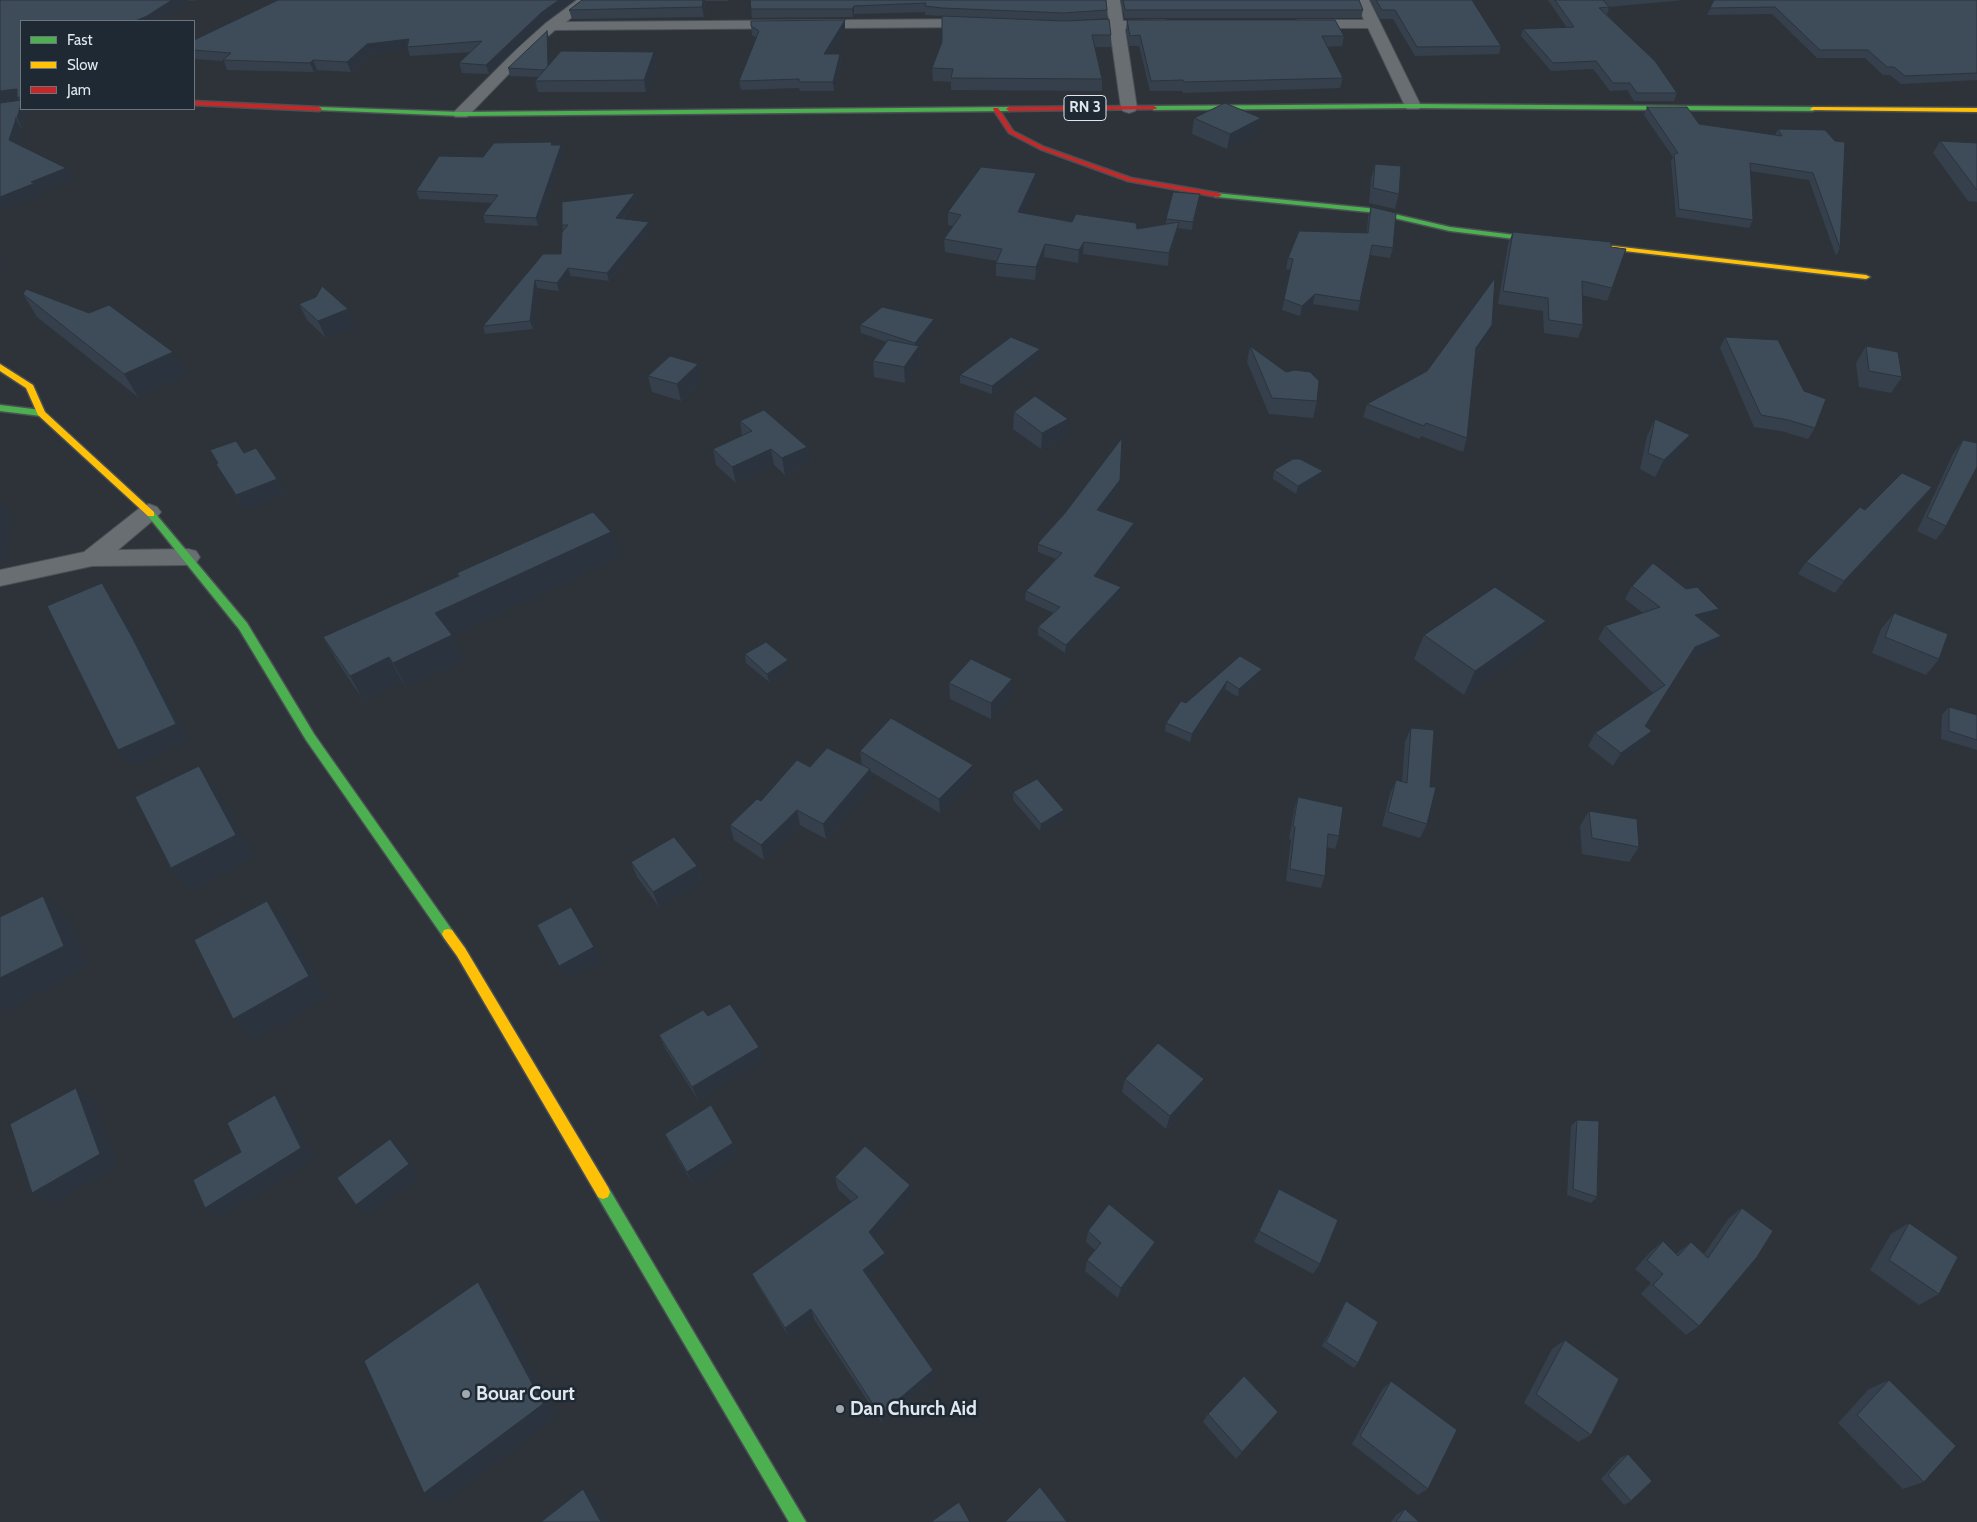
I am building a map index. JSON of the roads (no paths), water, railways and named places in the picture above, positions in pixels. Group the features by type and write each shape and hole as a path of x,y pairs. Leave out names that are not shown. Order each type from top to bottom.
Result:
{"street":[{"path":"461,114 551,26 586,0"},
{"path":"1113,0 1129,108"},
{"path":"1362,0 1413,106"},
{"path":"551,26 948,22 996,24"},
{"path":"1064,27 1116,24 1175,24"},
{"path":"1284,24 1372,24"},
{"name":"RN 3","path":"195,103 461,114 1413,106 1977,110"},
{"path":"996,109 1010,132 1042,148 1130,180 1204,193 1368,210 1450,229 1559,242"},
{"path":"1578,244 1705,257 1866,277"},
{"path":"0,367 30,387 41,413 149,512 243,626 310,737 461,952 798,1522"},
{"path":"0,408 41,413"},
{"path":"92,558 149,512"},
{"path":"0,578 92,558 188,557"}],"place":[{"name":"Bouar Court","path":"466,1394"},
{"name":"Dan Church Aid","path":"840,1409"}]}
